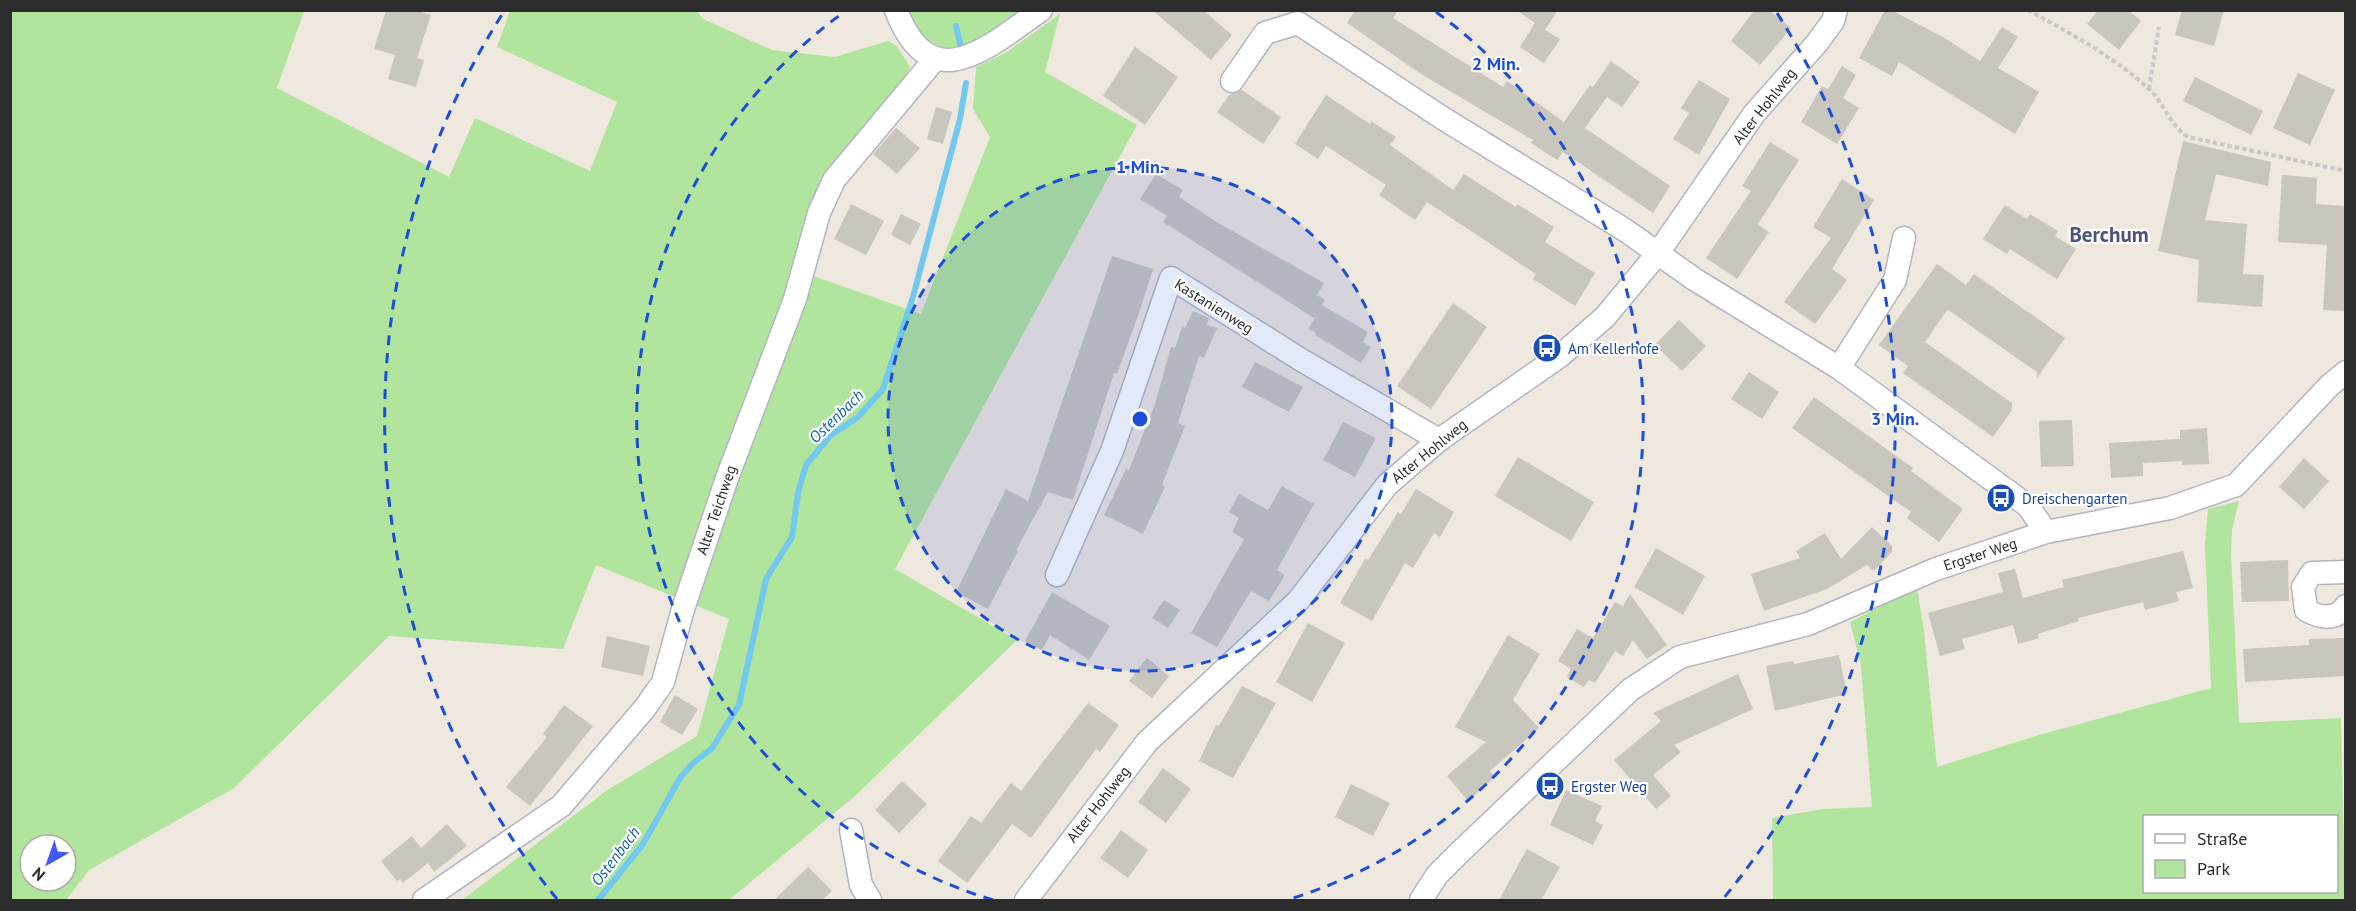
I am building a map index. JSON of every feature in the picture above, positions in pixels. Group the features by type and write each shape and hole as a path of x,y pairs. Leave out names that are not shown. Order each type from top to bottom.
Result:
{"street":[{"path":"896,10 909,37 920,49 935,59 948,62 970,56 993,44 1041,10"},
{"name":"Alter Hohlweg","path":"1026,900 1147,742 1298,601 1387,485 1439,440 1582,338 1618,302 1658,253 1754,114 1817,43 1833,21 1836,10"},
{"path":"1232,81 1265,33 1298,23 1444,119 1658,253 1694,279 1839,368 2028,506 2046,532"},
{"name":"Alter Teichweg","path":"424,900 561,807 645,708 663,682 682,609 727,478 795,299 819,213 834,180 935,59"},
{"path":"1839,368 1895,280 1904,238"},
{"name":"Kastanienweg","path":"1057,575 1112,452 1171,278 1303,361 1439,440"},
{"name":"Ergster Weg","path":"1421,900 1437,875 1566,750 1630,690 1680,657 1808,624 1936,569 2046,532 2170,508 2236,485 2330,385 2346,372"},
{"path":"2346,572 2313,573 2303,587 2306,610 2316,616 2332,617 2341,613 2346,606"},
{"path":"851,830 861,885 870,900"}],"path":[{"path":"2028,10 2083,41 2149,89 2177,130 2188,136 2346,171"},
{"path":"2149,89 2159,27"}],"green space":[{"path":"10,11 304,11 277,88 449,177 475,118 590,171 617,102 497,47 510,11 697,11 703,19 772,50 835,57 888,41 897,46 910,67 905,83 823,187 805,273 921,314 990,137 973,109 976,67 1007,52 1060,14 1045,72 1137,125 895,569 1017,640 856,795 729,900 462,900 606,791 697,736 729,619 596,565 563,649 389,636 234,788 89,870 78,884 78,833 18,833 18,893 71,893 66,900 11,900"},
{"path":"909,11 1020,11 973,42 960,47 947,48 934,44 922,35"},
{"path":"2239,501 2232,530 2231,554 2239,723 2341,718 2345,900 1773,900 1772,818 1823,809 1872,807 1861,665 1850,622 1917,588 1924,631 1937,767 2039,735 2211,688 2205,545 2208,509"}],"building":[{"path":"386,10 415,10 431,15 417,58 424,60 416,87 388,79 395,55 374,49"},
{"path":"1152,10 1203,10 1232,35 1211,60"},
{"path":"1355,10 1398,10 1393,18 1503,87 1507,81 1564,122 1590,85 1593,87 1611,61 1640,82 1622,107 1607,97 1585,128 1670,186 1653,213 1563,152 1557,160 1531,143 1533,140 1421,74 1347,23"},
{"path":"1516,10 1558,10 1545,30 1560,39 1544,63 1520,47 1535,23"},
{"path":"1755,10 1769,10 1791,28 1760,65 1731,41"},
{"path":"1885,10 1891,10 1943,37 1980,61 2002,27 2018,37 1998,68 2039,92 2015,134 1899,62 1892,76 1859,58"},
{"path":"2098,10 2128,10 2141,21 2119,50 2087,24"},
{"path":"2182,10 2224,10 2214,46 2175,35"},
{"path":"1135,47 1178,77 1145,125 1103,96"},
{"path":"1842,66 1856,75 1843,98 1859,108 1837,144 1801,122 1822,86 1828,89"},
{"path":"2298,73 2335,90 2310,145 2273,128"},
{"path":"2195,77 2263,111 2251,135 2183,101"},
{"path":"1699,80 1730,99 1699,155 1673,139 1689,113 1681,108"},
{"path":"1242,90 1281,117 1263,144 1217,112 1230,94"},
{"path":"1326,95 1370,124 1371,121 1396,137 1390,145 1453,190 1464,174 1516,207 1517,204 1554,227 1545,242 1595,273 1575,306 1533,279 1536,274 1427,202 1415,220 1379,195 1386,185 1326,146 1318,159 1295,144"},
{"path":"936,107 952,112 943,144 927,139"},
{"path":"896,128 920,148 897,174 873,154"},
{"path":"2183,141 2271,162 2268,186 2216,174 2205,220 2247,224 2243,274 2264,275 2262,307 2197,302 2199,260 2158,251"},
{"path":"1770,142 1799,160 1758,224 1769,232 1737,279 1706,258 1751,191 1742,186"},
{"path":"1156,174 1183,190 1179,197 1215,221 1324,283 1317,295 1325,300 1322,305 1368,332 1363,342 1371,347 1361,363 1308,329 1316,316 1314,318 1163,222 1167,216 1140,199"},
{"path":"2282,175 2317,178 2316,204 2346,206 2346,311 2323,310 2327,245 2278,242"},
{"path":"1842,179 1874,200 1832,269 1847,280 1815,324 1784,302 1831,238 1813,227"},
{"path":"851,204 884,221 866,255 834,239"},
{"path":"2005,205 2027,219 2030,214 2058,231 2055,236 2076,249 2057,279 2010,249 2007,254 1983,239"},
{"path":"901,214 921,224 910,245 891,235"},
{"path":"1112,256 1153,269 1139,313 1117,374 1114,373 1073,500 1048,492 1016,550 1018,551 988,609 956,592 1006,489 1028,501"},
{"path":"1937,264 1966,285 1974,274 2065,338 2037,378 2037,372 1948,310 1945,313 1925,342 2012,403 2012,410 1993,437 1903,373 1908,366 1879,345"},
{"path":"1453,303 1487,327 1431,409 1397,386"},
{"path":"1193,311 1209,318 1207,325 1217,328 1204,358 1199,356 1178,423 1185,426 1162,485 1165,487 1143,534 1104,515 1126,469 1129,470 1155,404 1171,347 1175,348 1182,327 1185,328"},
{"path":"1679,320 1706,346 1682,371 1655,345"},
{"path":"1255,362 1303,387 1289,412 1242,387"},
{"path":"1749,372 1779,392 1762,419 1731,399"},
{"path":"1814,397 1913,468 1911,471 1963,509 1939,542 1907,518 1911,512 1792,428"},
{"path":"2072,420 2074,466 2041,467 2039,421"},
{"path":"1343,422 1376,438 1355,477 1323,460"},
{"path":"2207,428 2209,464 2182,465 2182,461 2143,463 2143,476 2111,478 2109,443 2180,439 2180,430"},
{"path":"1518,457 1594,502 1571,541 1495,496"},
{"path":"2304,458 2329,481 2304,509 2279,487"},
{"path":"1282,486 1314,504 1277,570 1285,575 1269,601 1251,591 1217,647 1191,633 1244,539 1232,532 1239,518 1229,512 1239,494 1268,510"},
{"path":"1416,489 1454,512 1440,537 1434,533 1413,568 1405,563 1372,621 1340,603 1365,559 1368,560 1398,512 1401,514"},
{"path":"1872,527 1892,546 1892,552 1874,571 1867,565 1827,589 1764,611 1751,574 1800,558 1796,551 1825,533 1841,559"},
{"path":"1656,548 1705,576 1683,615 1634,587"},
{"path":"2183,551 2193,588 2176,592 2179,601 2145,610 2143,602 2078,618 2079,621 2038,634 2039,638 2018,644 2013,625 1962,639 1965,649 1940,656 1928,613 2003,592 1998,573 2015,569 2023,598 2064,587 2062,580"},
{"path":"2288,560 2289,601 2242,602 2240,562"},
{"path":"1052,592 1110,626 1089,660 1050,635 1042,650 1025,641"},
{"path":"1630,594 1667,645 1647,659 1633,640 1623,656 1615,651 1595,683 1589,680 1584,687 1567,677 1571,669 1558,661 1577,629 1593,638 1615,602 1623,606"},
{"path":"1164,600 1180,610 1168,628 1152,618"},
{"path":"1308,623 1345,643 1312,702 1276,682"},
{"path":"1508,635 1540,654 1513,700 1539,728 1490,771 1495,777 1468,801 1447,776 1486,742 1455,727"},
{"path":"607,636 650,646 643,676 601,667"},
{"path":"2346,638 2346,676 2245,682 2243,649 2309,645 2309,639"},
{"path":"1839,655 1847,694 1775,711 1766,666 1793,661 1794,664"},
{"path":"1147,658 1169,676 1152,698 1129,681"},
{"path":"1738,674 1753,709 1674,745 1681,752 1653,775 1671,796 1656,809 1614,760 1661,721 1653,713"},
{"path":"1242,686 1276,703 1233,778 1199,761 1216,725 1219,726"},
{"path":"675,695 698,709 682,735 660,722"},
{"path":"1088,703 1119,725 1100,752 1096,749 1031,838 1012,824 967,883 938,861 971,816 981,823 1011,783 1021,791"},
{"path":"564,705 593,726 530,806 506,787 547,737 543,734"},
{"path":"1163,768 1191,789 1166,823 1138,802"},
{"path":"902,781 927,804 899,833 875,810"},
{"path":"1351,784 1390,803 1373,836 1335,817"},
{"path":"1566,790 1602,806 1595,821 1603,825 1593,845 1550,825"},
{"path":"447,824 467,846 434,872 428,863 403,883 400,879 397,881 381,861 412,836 421,848"},
{"path":"1121,830 1148,850 1128,878 1100,858"},
{"path":"1527,849 1560,867 1541,900 1499,900"},
{"path":"808,867 832,891 822,900 774,900"}],"waterway":[{"name":"Ostenbach","path":"956,26 962,52"},
{"name":"Ostenbach","path":"598,900 643,844 680,778 692,764 712,748 739,705 766,579 792,537 798,493 806,465 830,436 858,417 883,389 913,297 960,119 966,83"}],"place":[{"name":"Am Kellerhofe","path":"1547,348"},
{"name":"Dreischengarten","path":"2001,498"},
{"name":"Ergster Weg","path":"1550,786"}],"district":[{"name":"Berchum","path":"2109,234"}]}
